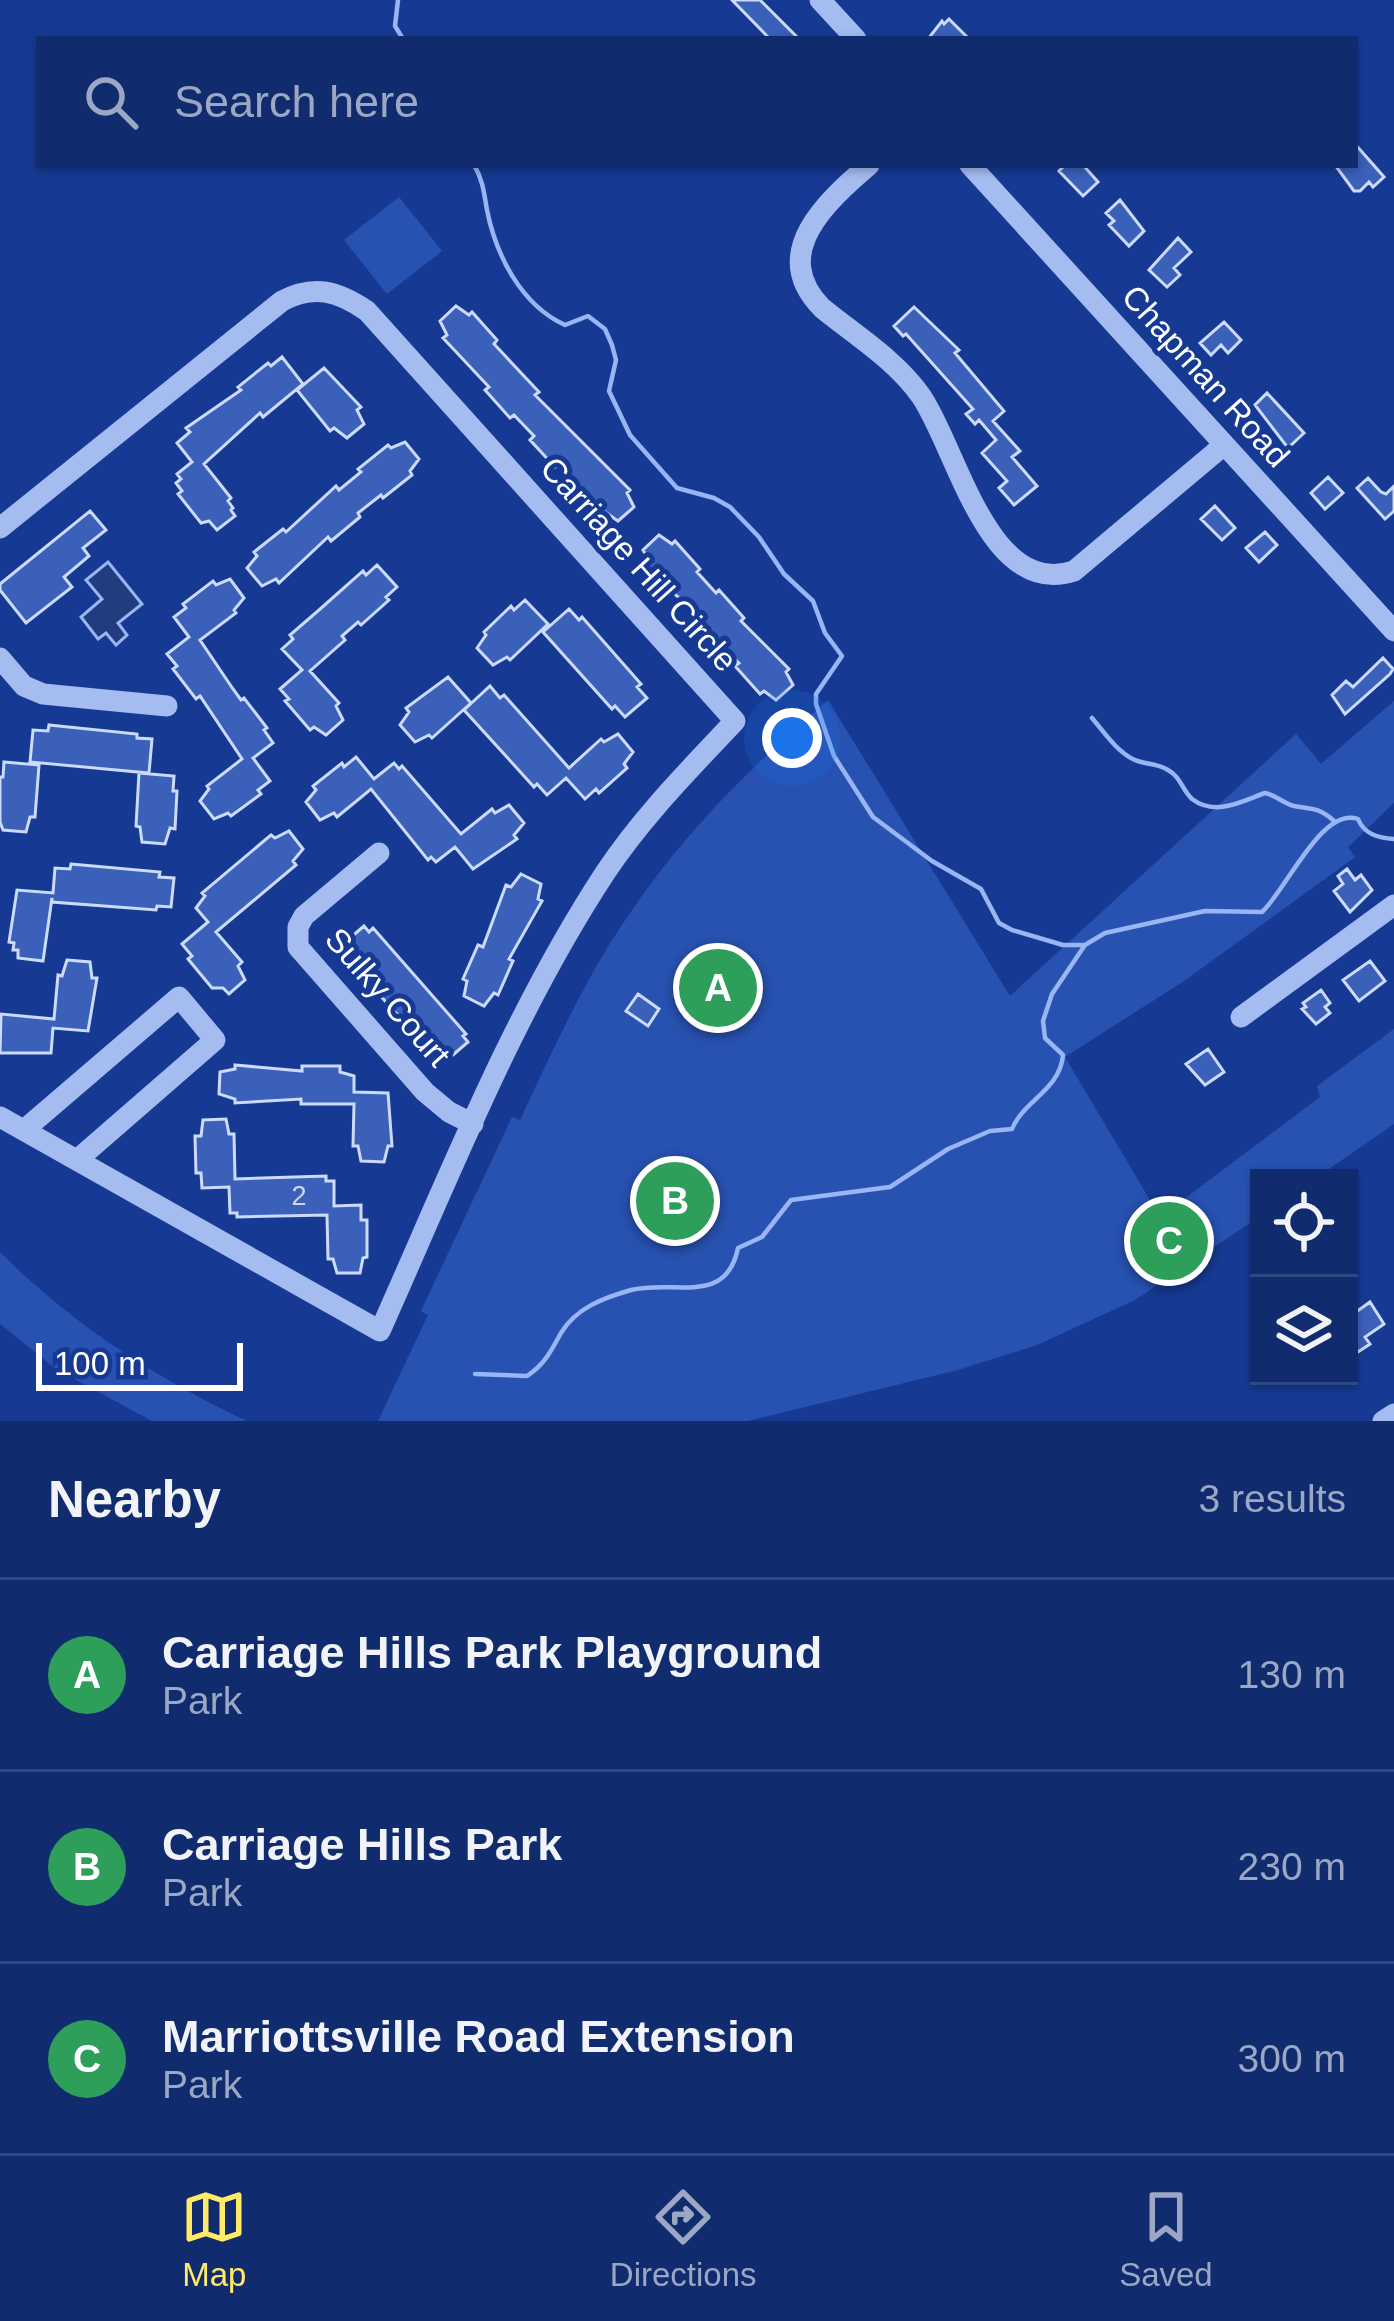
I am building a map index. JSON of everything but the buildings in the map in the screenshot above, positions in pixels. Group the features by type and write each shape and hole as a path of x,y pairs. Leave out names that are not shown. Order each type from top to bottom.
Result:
{"street":[{"path":"820,0 853,36"},
{"path":"866,168 814,218 805,239 803,279 823,308 902,373 921,396 986,525 1011,560 1051,574 1074,571 1224,445"},
{"name":"Chapman Road","path":"973,168 1394,632"},
{"name":"Carriage Hill Circle","path":"0,1117 380,1331 473,1124 566,938 654,806 735,721 368,311 333,292 299,292 282,301 3,521"},
{"path":"0,658 16,679 43,694 167,706"},
{"name":"Sulky Court","path":"379,853 304,916 298,927 298,947 425,1092 473,1124"},
{"path":"1241,1017 1394,904"},
{"path":"24,1130 178,997 215,1040 76,1160"},
{"path":"1383,1421 1394,1414"}],"shaded area":[{"path":"399,197 442,251 387,294 344,240"},
{"path":"108,562 142,604 118,623 127,635 116,645 106,633 98,639 81,617 102,599 86,580"},
{"path":"828,700 1010,996 1296,734 1321,764 1394,701 1394,803 1348,847 1355,857 1184,981 1065,1057 1160,1217 1320,1097 1317,1086 1394,1029 1394,1124 1329,1169 1250,1169 1250,1223 1135,1300 1037,1345 958,1370 748,1421 378,1421 428,1315 421,1311 512,1117 520,1120 597,965 649,886 746,775"},
{"path":"0,1252 55,1302 116,1347 247,1421 152,1421 56,1369 0,1324"}],"waterway":[{"path":"398,0 395,26 401,36"},
{"path":"475,168 497,244 523,292 565,325 588,316 605,329 616,360 609,391 630,435 677,488 730,507 759,537 784,574 813,601 825,633 842,656 816,694 816,704 834,756 873,817 932,861 981,889 999,923 1063,945 1085,945"},
{"path":"1092,718 1127,756 1168,770 1201,804 1229,806 1265,793 1333,820"},
{"path":"475,1374 527,1376 543,1362 574,1317 610,1297 647,1287 696,1287 722,1278 738,1248 762,1237 791,1200 890,1187 948,1149 990,1131 1012,1129 1060,1067 1063,1055 1045,1038 1043,1021 1052,994 1085,945 1105,933 1205,911 1262,912 1318,837 1345,818 1358,819 1372,834 1394,839"}],"place":[{"name":"Carriage Hills Park Playground","path":"718,988"},
{"name":"Carriage Hills Park","path":"675,1201"},
{"name":"Marriottsville Road Extension","path":"1169,1241"}]}
